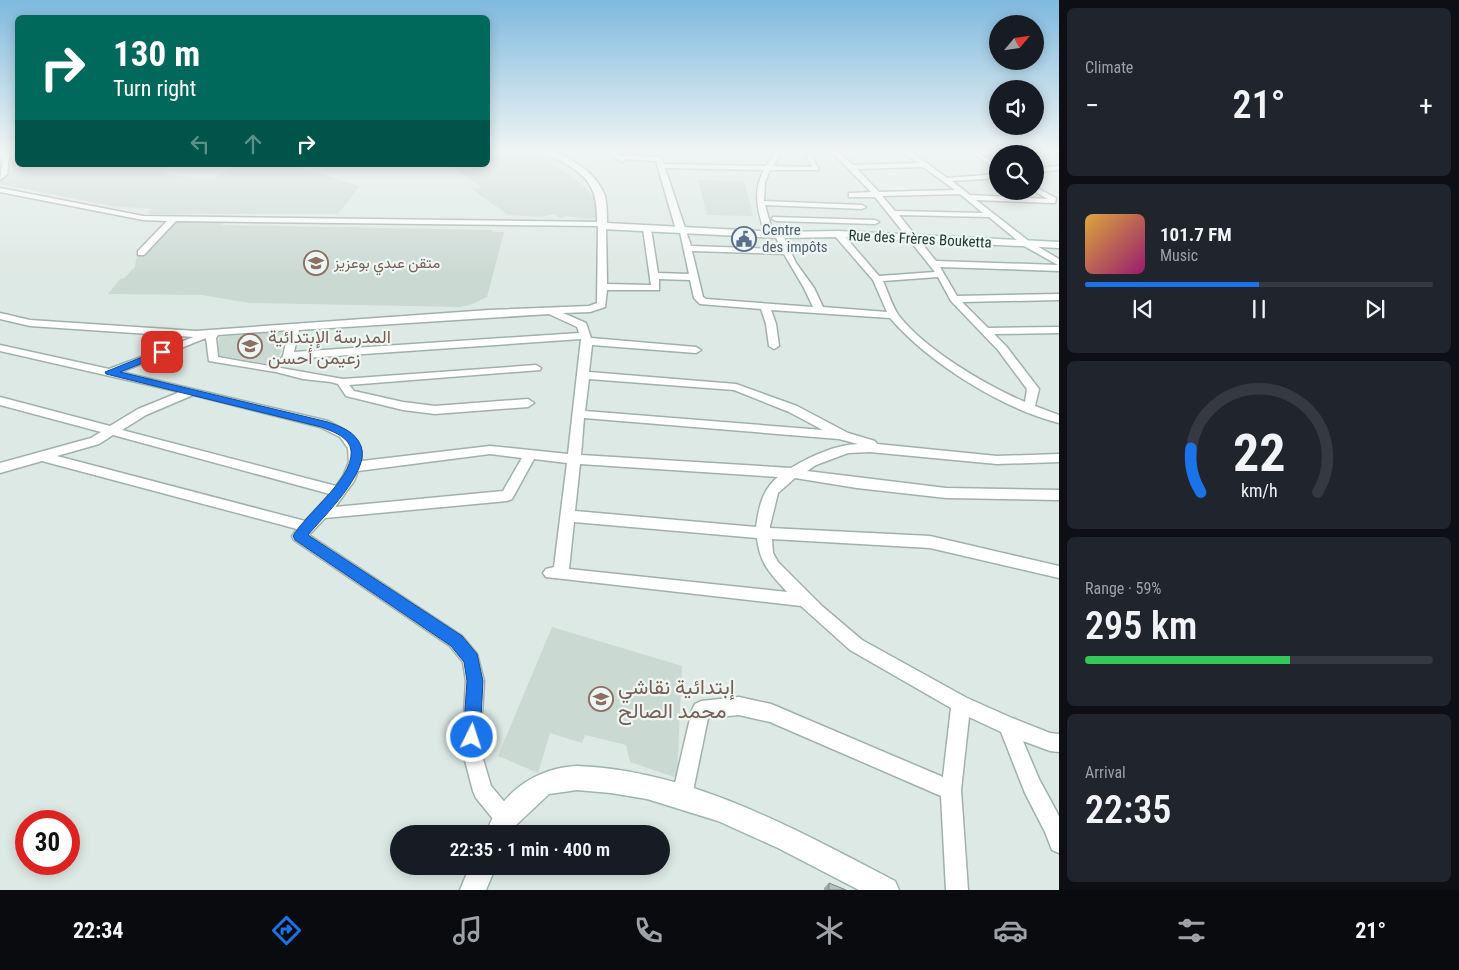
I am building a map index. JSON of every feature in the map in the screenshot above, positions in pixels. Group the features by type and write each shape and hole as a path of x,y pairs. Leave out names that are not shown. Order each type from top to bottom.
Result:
{"main road":[{"path":"598,192 601,199 602,225"},
{"name":"Rue des Frères Bouketta","path":"602,225 774,235 838,234 914,240 1059,245"},
{"path":"502,825 542,785 567,778 586,777 622,782 682,796 714,808 799,845 886,890"},
{"path":"472,890 479,875"}],"street":[{"path":"0,316 30,323 58,326 189,334 548,310 590,309 602,305 602,225 143,218 8,192"},
{"path":"669,192 699,298 703,302 893,315"},
{"path":"759,192 760,203 774,235 787,252 819,309"},
{"path":"889,238 850,192 876,195 962,192 1027,244 1059,263"},
{"path":"873,192 893,213 933,264 954,299 1002,348 1033,389 1028,408"},
{"path":"1044,194 1055,200"},
{"path":"969,198 1055,200"},
{"path":"760,203 862,207"},
{"path":"893,213 989,215"},
{"path":"140,253 174,218"},
{"path":"776,219 875,222"},
{"path":"603,287 656,288 647,229"},
{"path":"838,234 876,279 893,315 906,330 933,353 989,389 1028,408 1059,419"},
{"path":"686,248 787,252"},
{"path":"933,264 1059,268"},
{"path":"876,279 940,274"},
{"path":"654,276 693,277"},
{"path":"954,299 1059,297"},
{"path":"765,305 771,324 774,346"},
{"path":"548,310 582,325 586,339 567,516 556,574 804,600"},
{"path":"277,369 288,356 295,326"},
{"path":"986,331 1059,330"},
{"path":"215,333 211,338 213,359 342,382 536,368"},
{"path":"110,372 215,333"},
{"path":"288,356 586,339 696,350"},
{"path":"0,348 191,392 335,428 348,435 356,447 356,459 353,467 339,492 299,536 456,641 471,659 475,681 471,749 483,791 500,825"},
{"path":"583,375 736,387 793,409 844,436 887,449"},
{"path":"342,382 350,394 403,406 435,410 528,403"},
{"path":"0,468 95,442 142,412 191,392"},
{"path":"0,401 115,430 339,492"},
{"path":"578,414 844,436 854,448"},
{"path":"1059,458 997,460 887,449 854,448 820,458 792,473 776,486 765,506 764,533 766,553 772,566 804,600 856,645 961,704 1008,726 1050,742 1059,743"},
{"path":"353,467 490,450 573,459 792,473 857,483 946,493 1059,495"},
{"path":"321,512 507,496 530,454"},
{"path":"41,456 308,527"},
{"path":"567,516 764,533 930,542 1059,572"},
{"path":"957,890 951,790 961,704"},
{"path":"682,796 701,710 739,706 771,713 951,790"},
{"path":"1008,726 1032,786 1054,828 1059,843"}],"shaded area":[{"path":"38,192 356,192 338,214 150,214 147,213 152,209 112,206"},
{"path":"476,192 589,192 595,200 597,216 591,219 566,216 560,218 554,214 541,217 508,215"},
{"path":"701,192 747,192 753,216 707,215"},
{"name":"متقن عبدي بوعزيز","path":"175,222 223,223 222,225 492,230 492,232 504,232 487,297 470,305 460,307 249,303 202,295 108,294 120,279 124,278 135,267 136,259"},
{"name":"المدرسة الإبتدائية زعيمن أحسن","path":"287,329 279,359 269,364 217,355 219,337"},
{"name":"إبتدائية نقاشي محمد الصالح","path":"552,627 682,666 677,778 630,762 626,745 585,735 582,743 550,733 538,773 498,756"}],"building":[{"path":"829,883 846,890 829,890"}],"place":[{"name":"Centre des impôts","path":"744,239"},
{"name":"متقن عبدي بوعزيز","path":"316,263"},
{"name":"المدرسة الإبتدائية زعيمن أحسن","path":"250,346"},
{"name":"إبتدائية نقاشي محمد الصالح","path":"601,699"}],"route":[{"path":"162,352 110,372 324,424 348,435 357,452 350,475 339,493 299,536 456,641 471,659 475,681 472,737"}]}
